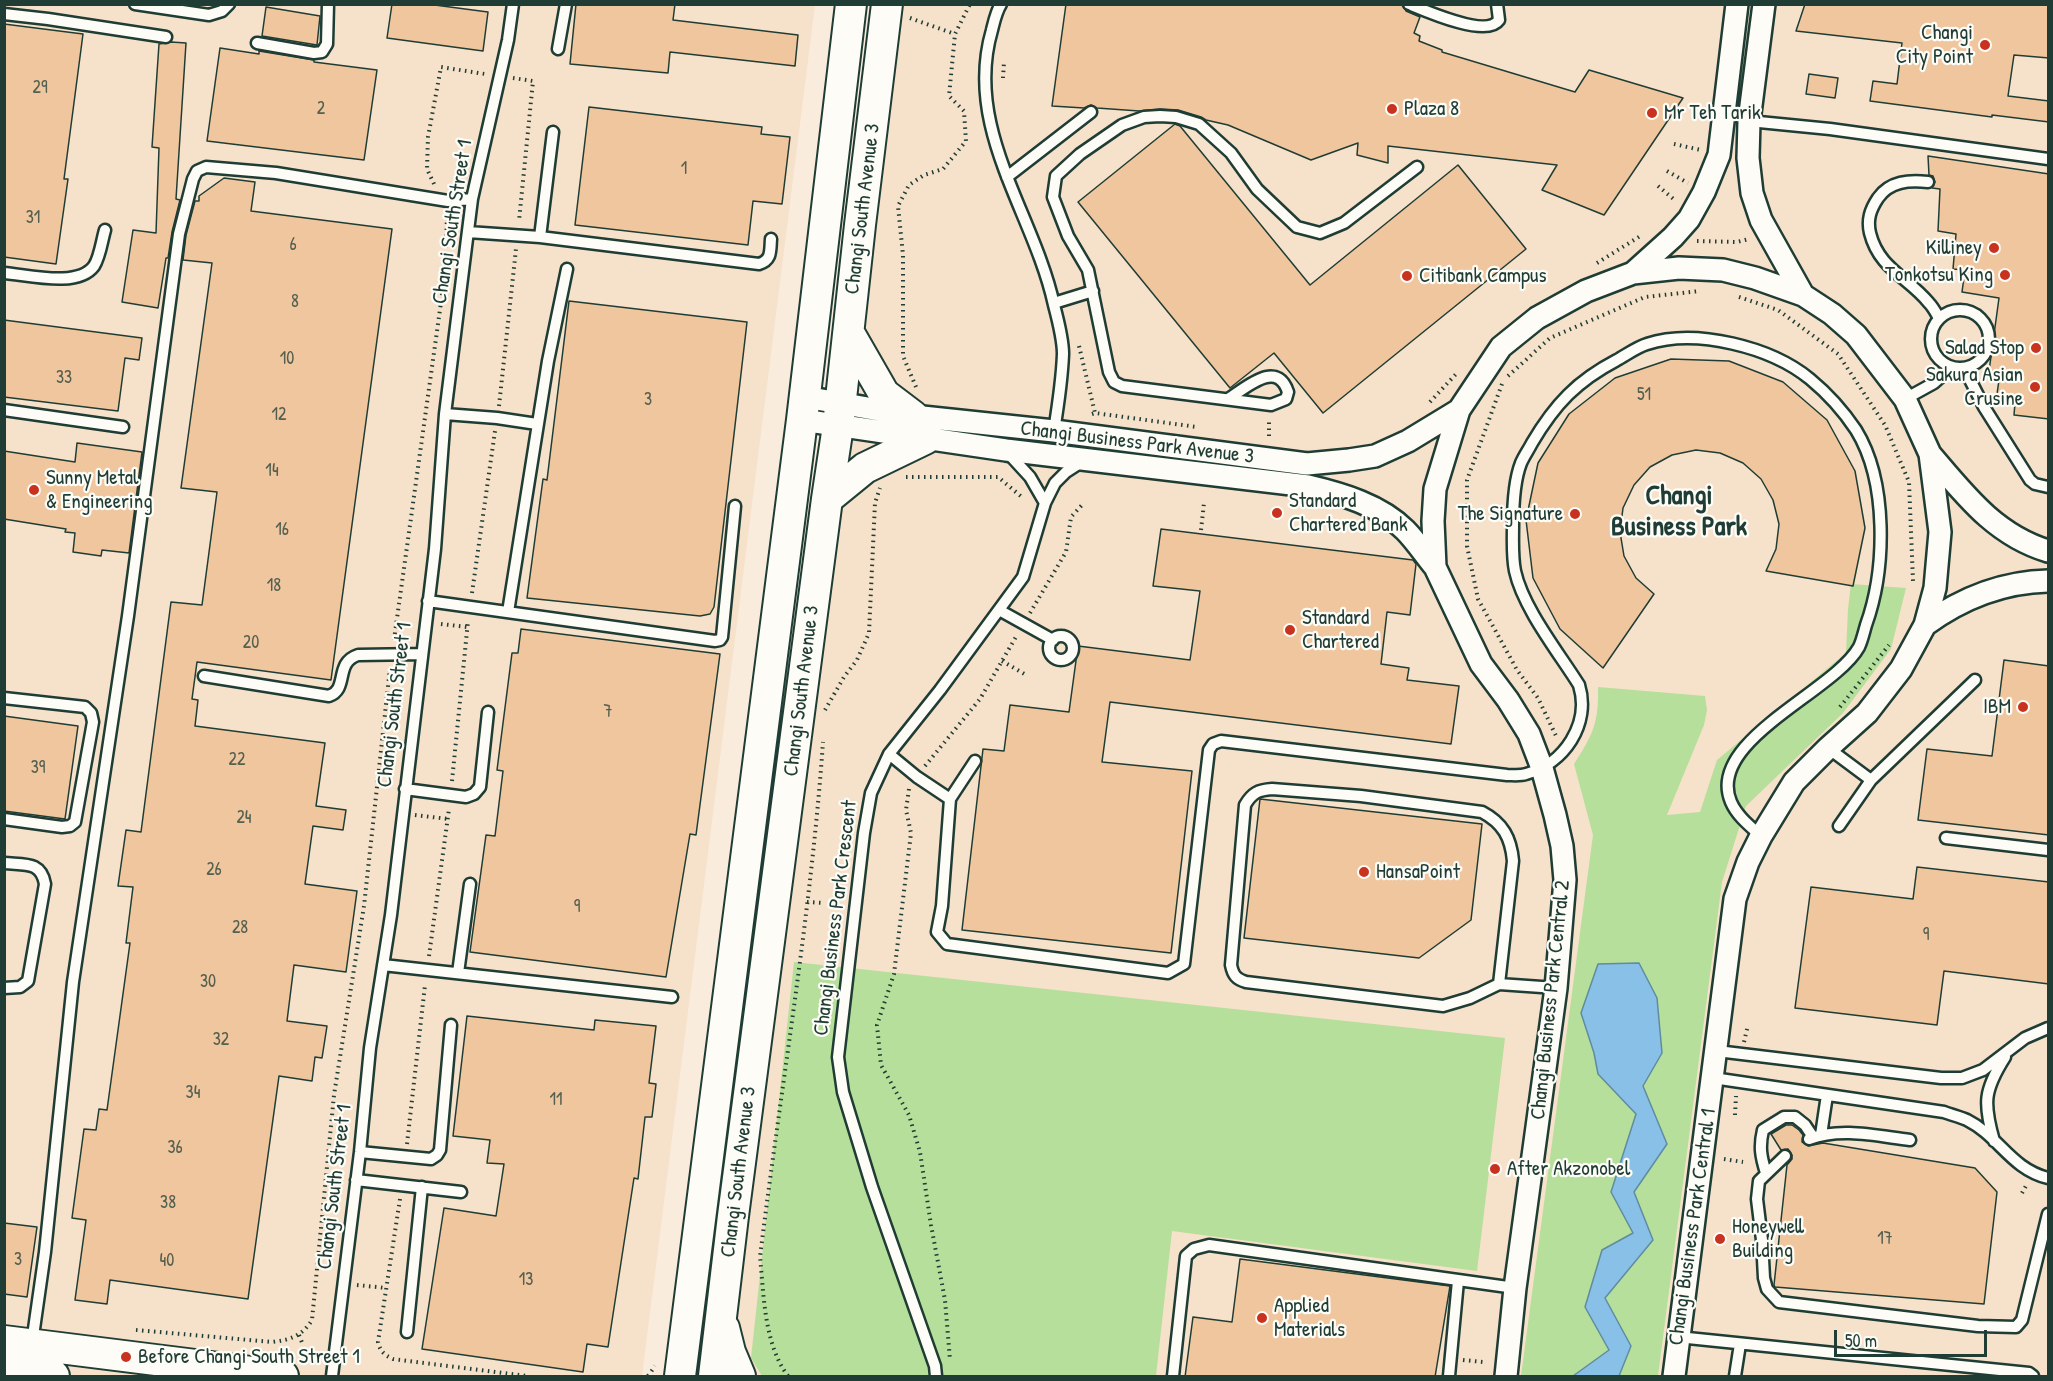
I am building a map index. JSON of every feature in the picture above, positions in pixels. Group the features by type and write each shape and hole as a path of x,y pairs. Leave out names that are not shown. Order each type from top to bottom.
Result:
{"street":[{"name":"Changi South Avenue 3","path":"680,1377 804,408 851,4"},
{"path":"1633,273 1673,237 1689,219 1704,192 1719,155 1737,4"},
{"name":"Changi Business Park Central 1","path":"1674,1377 1735,898 1748,862 1761,836 1794,782 1874,705 1901,669 1925,625 1935,588 1940,532 1930,454 1905,399 1856,335 1833,314 1803,295 1768,235 1752,193 1748,158 1749,121 1764,4"},
{"name":"Changi South Avenue 3","path":"714,1377 839,414 860,225 899,11"},
{"name":"Changi Business Park Central 2","path":"1506,1377 1515,1288 1556,988 1565,880 1562,846 1542,768 1529,734 1508,700 1481,664 1435,567 1433,521 1435,489 1459,410 1501,347 1537,318 1586,291 1633,273 1679,268 1724,270 1803,295"},
{"path":"827,499 865,468 918,415 884,394 849,333"},
{"name":"Changi Business Park Avenue 3","path":"804,408 839,414 918,415 1055,422 1307,464 1375,456 1408,441 1459,410"},
{"name":"Changi Business Park Avenue 3","path":"918,415 1005,450 1308,486 1346,495 1378,511 1399,525 1435,567"},
{"path":"1930,454 1973,505 2027,544 2049,551"},
{"path":"1925,625 1945,611 1980,593 2025,582 2049,581"},
{"path":"721,1316 730,1352 740,1377"},
{"path":"18,1343 283,1377"},
{"path":"4,1370 54,1377"}],"lane":[{"path":"135,4 209,15 222,11 229,4"},
{"path":"257,43 314,53 322,52 327,44 328,4"},
{"name":"Changi South Street 1","path":"332,1377 360,1152 370,1048 391,915 440,498 445,414 472,199 508,40 513,4"},
{"path":"558,49 566,4"},
{"path":"1001,4 986,51 985,94 994,139 1054,303 1063,353 1055,422"},
{"path":"1408,4 1439,16 1484,27 1493,26 1499,20 1497,4"},
{"path":"4,14 166,37"},
{"path":"1007,177 1091,112"},
{"path":"1228,399 1271,375 1279,376 1286,384 1288,392 1286,399 1271,405 1122,386 1114,382 1109,372 1088,270 1068,236 1053,197 1056,176 1080,154 1122,125 1144,117 1176,117 1199,124 1231,153 1257,189 1296,227 1320,233 1344,223 1417,167"},
{"path":"1749,121 1830,129 2049,159"},
{"path":"540,237 553,132"},
{"path":"18,1343 45,1252 73,982 128,616 179,234 192,179 197,171 206,167 264,172 448,201 472,199"},
{"path":"1928,182 1913,180 1895,183 1880,196 1871,210 1868,224 1873,243 1882,260 1928,302 1939,318"},
{"path":"4,273 69,279 83,276 95,265 105,230"},
{"path":"468,231 540,237 759,264 766,262 770,257 771,239"},
{"path":"508,612 537,424 567,269"},
{"path":"1054,303 1093,291"},
{"path":"1961,310 1973,313 1982,320 1988,331 1989,343 1984,354 1976,363 1964,368 1952,367 1941,362 1934,352 1931,340 1933,329 1939,318 1949,312 1961,310"},
{"path":"975,761 950,799 942,906 937,932 947,944 1168,973 1184,964 1209,750 1213,744 1221,741 1507,775 1525,775 1542,768 1563,752 1578,731 1583,698 1579,686 1527,603 1516,573 1513,551 1514,505 1521,463 1548,415 1579,384 1646,344 1682,338 1750,348 1780,360 1810,379 1839,408 1857,432 1871,464 1880,507 1880,560 1872,610 1859,647 1845,663 1749,741 1732,764 1727,782 1731,801 1742,819 1761,836"},
{"path":"1905,399 1934,383 1952,367"},
{"path":"1964,368 1984,407 2030,480 2035,484 2049,487"},
{"path":"4,410 123,427"},
{"path":"445,414 537,424"},
{"path":"1005,450 1030,477 1045,503"},
{"name":"Changi Business Park Crescent","path":"935,1376 934,1366 872,1187 843,1092 838,1057 864,833 871,793 889,754 940,690 1023,578 1045,503 1055,483 1066,472 1085,460"},
{"path":"428,601 720,640 735,506"},
{"path":"999,610 1053,640"},
{"path":"204,676 329,696 338,691 344,667 351,658 422,654"},
{"path":"1839,826 1871,780 1975,680"},
{"path":"4,698 85,707 91,713 93,722 75,822 70,826 62,827 4,819"},
{"path":"405,789 466,797 474,794 480,787 488,712"},
{"path":"1828,748 1871,780"},
{"path":"889,754 917,777 950,799"},
{"path":"1499,984 1513,861 1512,846 1503,826 1494,818 1482,812 1360,796 1272,789 1259,790 1251,795 1245,805 1231,965 1232,973 1237,979 1246,982 1443,1006 1470,998 1499,984 1556,988"},
{"path":"1946,838 2049,850"},
{"path":"4,863 36,867 43,873 45,884 28,981 20,987 4,988"},
{"path":"458,973 470,884"},
{"path":"383,965 672,997"},
{"path":"360,1152 431,1159 437,1155 440,1150 451,1025"},
{"path":"1717,1051 1941,1078 1962,1078 1983,1070 2025,1038 2049,1028"},
{"path":"1994,1141 1988,1118 1987,1099 1990,1080 2008,1052"},
{"name":"Changi Business Park Central 1","path":"1713,1078 1944,1112 1968,1121 1994,1141 2020,1166 2036,1175 2049,1178"},
{"path":"1814,1137 1827,1095"},
{"path":"1766,1173 1761,1158 1760,1144 1763,1130 1784,1117 1794,1116 1814,1137"},
{"path":"1814,1137 1849,1133 1910,1140"},
{"path":"1785,1156 1759,1181 1757,1199 1764,1278 1767,1289 1779,1302 1978,1326 2016,1327 2022,1320 2049,1214"},
{"path":"356,1180 461,1192"},
{"path":"407,1332 422,1188"},
{"path":"1173,1377 1186,1256 1194,1248 1209,1245 1515,1288"},
{"path":"1449,1377 1458,1281"},
{"path":"1678,1336 2029,1373 2032,1377"},
{"path":"1735,1377 1740,1344"}],"path":[{"path":"918,415 903,356 903,255 898,206 909,185 924,175 943,169 966,141 964,111 949,96 955,34 970,4"},
{"path":"899,11 955,34"},
{"path":"127,1329 252,1342 288,1340 305,1332 312,1320 334,1095 364,906 392,655 445,274 448,201 435,185 427,169 428,137 441,67 533,81 497,418 467,627 451,795 427,970 406,1156"},
{"path":"1701,160 1705,141"},
{"path":"1674,144 1704,151"},
{"path":"1667,171 1691,185 1694,177"},
{"path":"1658,186 1677,201"},
{"path":"1669,210 1684,193"},
{"path":"1595,264 1653,228 1673,237 1699,241 1737,242 1768,235"},
{"path":"1563,752 1538,698 1518,670 1478,599 1467,546 1467,480 1504,380 1550,338 1645,297 1703,291"},
{"path":"1736,296 1778,310 1838,354 1885,425 1909,482 1913,589"},
{"path":"1423,408 1463,368"},
{"path":"1055,422 1095,413 1200,427"},
{"path":"1269,417 1269,436"},
{"path":"1258,435 1280,438"},
{"path":"898,480 907,476 998,477 1023,498"},
{"path":"825,711 844,677 857,660 869,633 874,503 879,488 889,484"},
{"path":"1201,530 1204,503"},
{"path":"425,621 467,627"},
{"path":"1836,712 1890,644"},
{"path":"1002,661 1026,675"},
{"path":"788,1377 780,1366 772,1340 765,1309 760,1257 807,902 823,734"},
{"path":"402,814 448,819"},
{"path":"807,902 824,903"},
{"path":"1724,1159 1743,1162"},
{"path":"402,1185 378,1341 383,1357 527,1377"},
{"path":"343,1283 386,1288"},
{"path":"299,1335 303,1345"},
{"path":"1468,1360 1483,1362"}],"shaded area":[{"path":"5,5 815,5 642,1376 5,1376"},
{"name":"Changi Business Park","path":"898,5 2048,5 2048,1376 727,1376"}],"green space":[{"path":"1851,584 1906,588 1891,649 1843,713 1746,806 1722,882 1658,1376 1521,1376 1593,835 1574,764 1594,728 1598,687 1705,696 1707,710 1704,725 1667,815 1700,812 1717,760 1846,653"},
{"path":"794,962 1505,1038 1477,1271 1172,1231 1156,1376 762,1376 751,1358"}],"water":[{"path":"1639,963 1657,998 1662,1053 1643,1086 1667,1144 1634,1192 1653,1240 1605,1298 1631,1346 1619,1376 1573,1376 1609,1350 1585,1307 1602,1250 1633,1233 1611,1192 1636,1114 1598,1074 1581,1013 1598,964"}],"building":[{"path":"392,4 427,4 488,12 483,51 387,38"},
{"path":"576,4 675,4 673,20 798,35 795,66 670,52 668,73 570,64"},
{"name":"Plaza 8","path":"1066,4 1402,4 1406,11 1420,17 1414,33 1420,36 1419,41 1442,50 1442,52 1575,92 1589,70 1683,98 1604,215 1542,190 1557,165 1388,146 1388,163 1357,155 1358,143 1311,160 1228,125 1178,110 1139,111 1097,108 1091,105 1084,108 1052,106"},
{"path":"1805,4 2049,4 2049,58 2014,55 2008,96 2049,101 2049,122 1870,101 1873,81 1897,84 1902,43 1796,31"},
{"path":"266,7 320,16 317,45 262,36"},
{"path":"4,24 83,34 64,179 68,179 56,264 4,257"},
{"path":"186,43 176,199 180,200 168,258 166,258 158,308 122,302 133,230 156,233 159,148 152,147 159,44"},
{"path":"220,48 259,54 259,51 314,60 314,62 377,70 364,160 207,141"},
{"path":"1809,74 1838,78 1835,98 1806,94"},
{"path":"589,107 762,127 761,134 790,137 782,204 753,201 748,245 575,225"},
{"name":"Citibank Campus","path":"1175,124 1180,126 1310,285 1458,165 1526,249 1323,413 1274,353 1230,388 1078,202"},
{"path":"1928,156 2049,174 2049,419 2014,415 2015,403 1996,401 2000,373 1989,371 1999,298 1962,292 1965,270 1953,269 1956,234 1938,231 1940,189 1932,188 1935,182 1933,176 1929,175"},
{"path":"224,178 255,182 251,211 392,229 331,680 197,662 192,699 198,700 195,726 325,743 316,806 346,810 343,830 313,826 305,884 357,891 346,972 294,965 287,1021 327,1026 322,1058 315,1057 312,1081 279,1076 248,1299 110,1280 107,1304 75,1300 86,1220 72,1218 84,1129 96,1130 99,1109 107,1110 130,943 126,943 133,887 118,886 126,830 141,832 171,602 202,605 217,492 181,488 212,263 183,260 186,235 195,201 199,201 199,196"},
{"path":"569,301 747,322 714,607 710,614 700,616 527,598 543,479 547,480"},
{"path":"4,320 142,338 139,360 125,358 118,411 4,397"},
{"name":"The Signature","path":"1671,359 1729,361 1783,382 1827,420 1855,471 1865,528 1853,586 1766,571 1776,549 1779,524 1773,500 1761,479 1743,463 1720,453 1696,450 1672,455 1650,467 1634,485 1623,508 1620,532 1624,556 1636,578 1654,594 1603,668 1560,629 1533,578 1526,520 1538,463 1569,414 1615,378"},
{"path":"77,443 142,452 129,553 102,550 101,556 73,552 75,533 65,532 66,529 4,519 4,451 75,462"},
{"path":"1161,529 1413,560 1416,564 1410,615 1387,612 1381,664 1409,668 1407,680 1459,686 1451,744 1110,702 1102,762 1192,771 1171,953 962,930 983,749 1004,751 1010,705 1069,712 1078,646 1190,660 1200,591 1153,586"},
{"path":"521,629 720,654 696,835 690,834 666,977 470,952 486,835 495,836 503,771 497,770 512,653 518,653"},
{"name":"IBM","path":"2004,660 2049,666 2049,835 1918,820 1927,749 1992,756"},
{"path":"4,716 78,726 65,819 4,811"},
{"name":"HansaPoint","path":"1260,799 1482,824 1471,920 1419,958 1244,938"},
{"path":"1917,867 2049,882 2049,984 1944,971 1937,1025 1795,1008 1811,887 1913,899"},
{"path":"467,1016 594,1030 595,1020 656,1026 649,1083 656,1084 652,1117 645,1117 638,1179 634,1178 608,1347 587,1344 583,1372 422,1349 444,1208 496,1216 504,1164 487,1163 490,1140 453,1136"},
{"path":"1786,1125 1792,1125 1799,1130 1803,1135 1802,1142 1808,1146 1823,1143 1975,1168 1997,1192 1984,1304 1775,1287 1787,1165 1792,1155 1788,1149 1781,1150 1771,1134"},
{"path":"4,1223 37,1227 27,1297 4,1294"},
{"name":"Applied Materials","path":"1240,1259 1450,1286 1435,1377 1185,1377 1193,1317 1232,1322"}],"place":[{"name":"Changi City Point","path":"1985,45"},
{"name":"Plaza 8","path":"1392,109"},
{"name":"Mr Teh Tarik","path":"1652,113"},
{"name":"Killiney","path":"1994,248"},
{"name":"Tonkotsu King","path":"2005,275"},
{"name":"Citibank Campus","path":"1407,276"},
{"name":"Salad Stop","path":"2036,348"},
{"name":"Sakura Asian Crusine","path":"2035,387"},
{"name":"Sunny Metal & Engineering","path":"34,490"},
{"name":"Standard Chartered Bank","path":"1277,513"},
{"name":"The Signature","path":"1575,514"},
{"name":"Standard Chartered","path":"1290,630"},
{"name":"IBM","path":"2023,707"},
{"name":"HansaPoint","path":"1364,872"},
{"name":"After Akzonobel","path":"1495,1169"},
{"name":"Honeywell Building","path":"1720,1239"},
{"name":"Applied Materials","path":"1262,1318"},
{"name":"Before Changi South Street 1","path":"126,1357"}],"district":[{"name":"Changi Business Park","path":"1679,512"}]}
